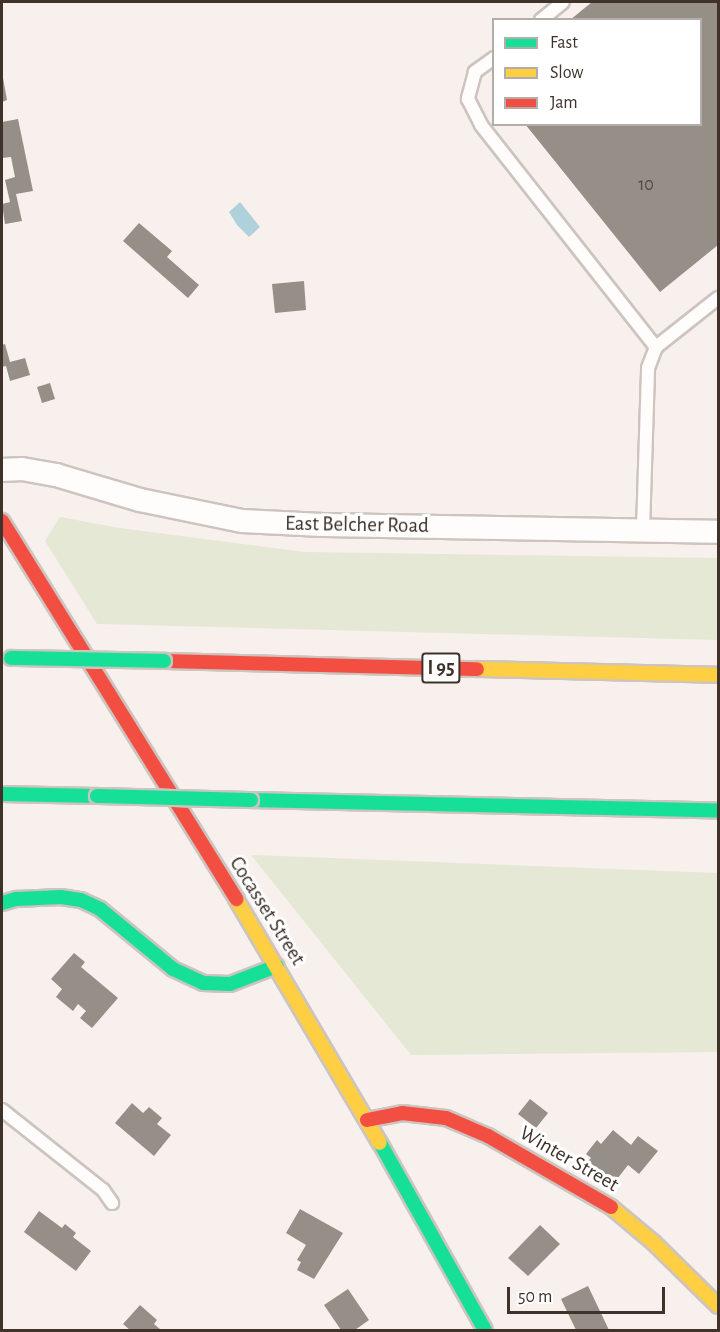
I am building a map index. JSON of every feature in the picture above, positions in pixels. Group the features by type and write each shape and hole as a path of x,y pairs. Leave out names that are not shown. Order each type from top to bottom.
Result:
{"main road":[{"name":"Cocasset Street","path":"2,521 277,966 485,1330"},
{"name":"I 95","path":"6,658 718,675"},
{"path":"2,794 718,811"},
{"path":"2,903 16,899 61,897 81,900 100,909 172,969 203,984 230,984 277,966"},
{"name":"Winter Street","path":"367,1120 402,1113 446,1118 488,1136 613,1208 654,1243 718,1306"}],"street":[{"name":"East Belcher Road","path":"2,470 28,470 56,475 140,500 242,521 322,525 718,532"}],"lane":[{"path":"543,18 563,2"},
{"path":"492,59 475,72 468,99 481,125 656,346"},
{"path":"643,530 648,368 656,346 718,298"},
{"path":"2,1110 103,1190 112,1203"}],"green space":[{"path":"60,517 120,528 305,552 718,558 718,640 97,624 45,541"},
{"path":"251,855 718,873 718,1052 411,1055"}],"water":[{"path":"240,202 260,227 249,237 237,225 229,212"}],"building":[{"path":"592,2 718,2 718,245 660,292 527,126 702,126 702,18 572,18"},
{"path":"2,78 7,100 2,102"},
{"path":"18,119 33,191 16,194 22,221 5,224 2,204 10,202 5,180 15,177 11,157 2,158 2,122"},
{"path":"139,223 172,251 167,257 199,285 188,298 123,241"},
{"path":"304,281 306,310 275,313 272,284"},
{"path":"5,344 10,362 25,358 30,375 10,381 6,366 2,367 2,345"},
{"path":"50,383 55,399 42,403 37,387"},
{"path":"74,953 85,962 81,967 118,998 92,1028 80,1018 86,1011 78,1004 73,1011 56,997 62,989 51,979"},
{"path":"530,1099 548,1113 536,1128 518,1114"},
{"path":"132,1103 143,1113 149,1107 162,1118 157,1124 171,1135 154,1156 115,1123"},
{"path":"613,1130 631,1145 638,1136 658,1151 639,1174 628,1165 614,1183 587,1162 591,1158 586,1154 597,1140 601,1144"},
{"path":"300,1209 343,1233 314,1279 297,1270 301,1262 297,1260 306,1245 286,1233"},
{"path":"39,1211 62,1228 65,1224 76,1233 73,1237 91,1251 76,1271 24,1232"},
{"path":"540,1225 560,1244 528,1276 508,1258"},
{"path":"588,1286 609,1330 576,1330 561,1299"},
{"path":"348,1289 369,1320 355,1330 341,1330 324,1305"},
{"path":"140,1305 157,1320 154,1324 161,1330 130,1330 123,1324"}],"traffic: fast":[{"path":"11,658 164,661"},
{"path":"2,794 97,796"},
{"path":"97,796 251,800"},
{"path":"251,800 718,811"},
{"path":"2,903 16,899 61,897 81,900 100,909 173,969 203,983 230,984 277,966"},
{"path":"380,1143 485,1330"}],"traffic: slow":[{"path":"477,669 718,675"},
{"path":"236,899 380,1143"},
{"path":"611,1207 654,1243 718,1306"}],"traffic: jam":[{"path":"2,521 236,899"},
{"path":"164,661 477,669"},
{"path":"367,1120 402,1113 446,1118 488,1136 611,1207"}]}
